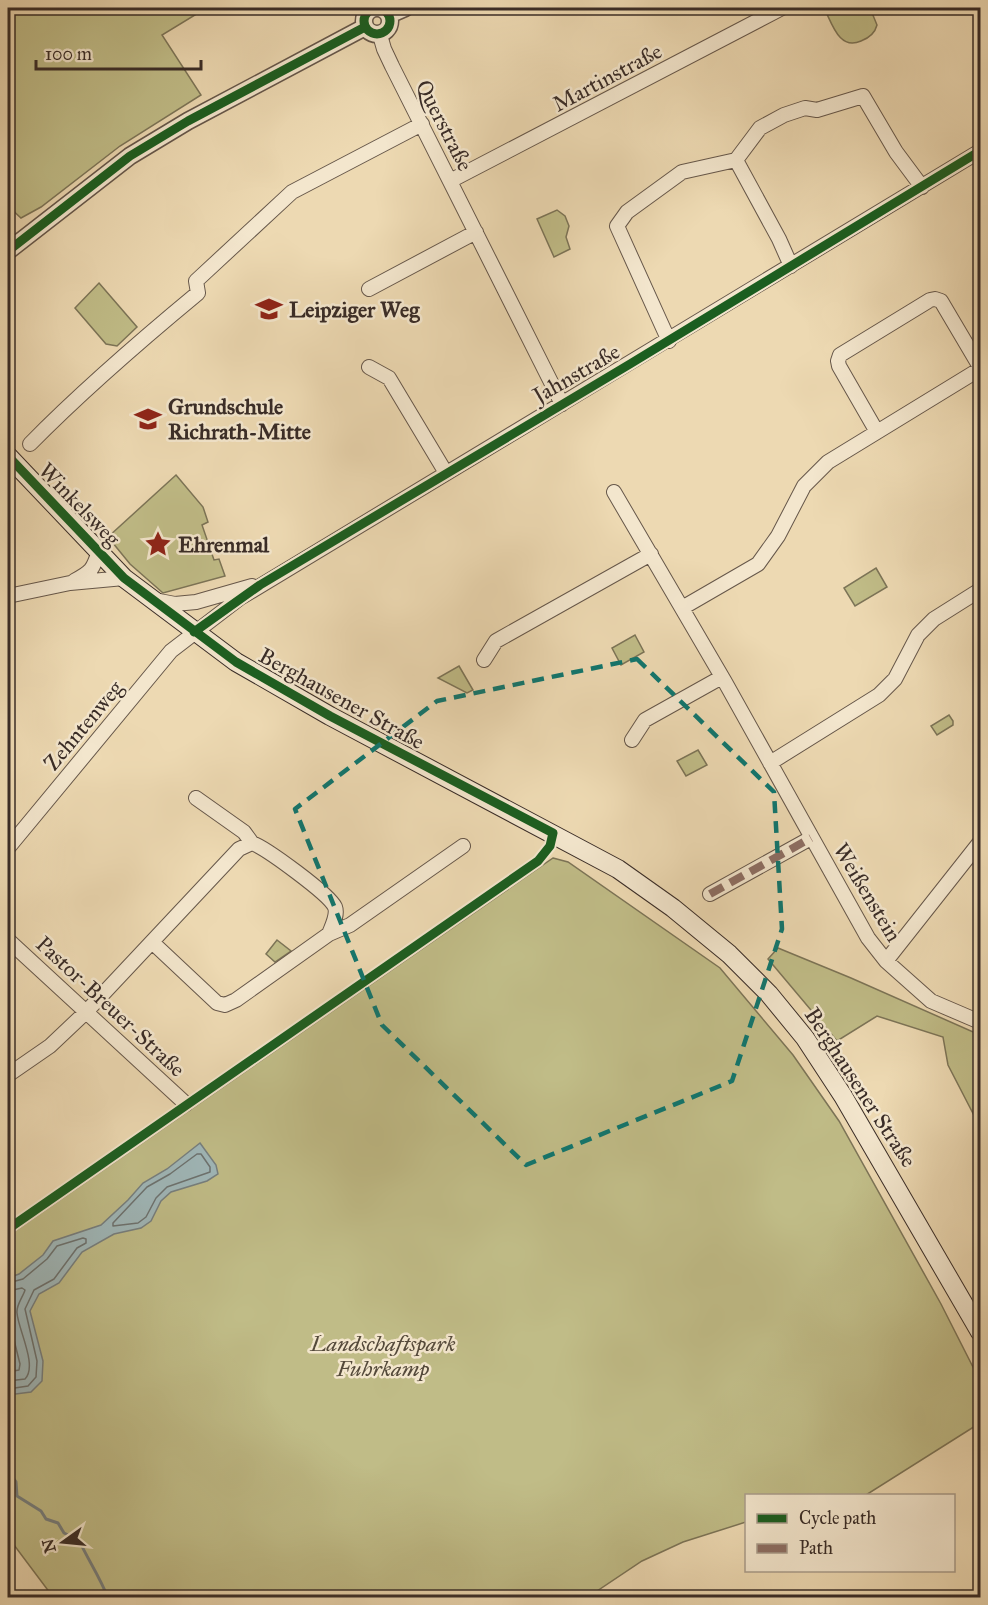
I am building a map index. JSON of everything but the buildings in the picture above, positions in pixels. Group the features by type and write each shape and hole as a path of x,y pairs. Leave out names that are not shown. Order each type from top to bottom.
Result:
{"main road":[{"name":"Winkelsweg","path":"8,456 124,578"},
{"name":"Berghausener Straße","path":"124,578 236,662 302,701 618,869 673,908 729,954 769,994 805,1038 843,1096 981,1332"}],"street":[{"path":"8,251 130,156 188,121 373,31 389,29 397,11 371,8 364,18 373,31"},
{"name":"Martinstraße","path":"450,181 782,8"},
{"name":"Querstraße","path":"373,31 562,404"},
{"path":"669,341 617,226 627,212 682,172 736,160 760,128 784,115 805,108 817,110 863,96 896,152 922,187"},
{"path":"30,444 146,336 198,293 196,281 291,192 422,124"},
{"name":"Jahnstraße","path":"194,632 260,585 669,341 981,151"},
{"path":"736,160 791,266"},
{"path":"369,289 476,232"},
{"path":"682,608 758,564 778,536 804,486 828,462 877,432 981,368 941,301 930,300 840,355 839,366 877,432"},
{"path":"369,367 389,378 446,473"},
{"name":"Weißenstein","path":"614,492 722,677 868,938 886,961 931,1001 981,1022"},
{"path":"70,583 89,573 94,567 99,551"},
{"path":"484,660 496,642 651,554"},
{"path":"8,596 70,583 124,578"},
{"name":"Jahnstraße","path":"154,600 175,604 210,600 237,590 260,585"},
{"path":"770,763 879,695 895,679 918,635 934,619 981,590"},
{"name":"Zehntenweg","path":"8,848 171,651 194,632"},
{"path":"632,740 645,720 722,677"},
{"path":"196,798 243,832 252,843 323,893 335,907 335,918 329,934"},
{"name":"Weißenstein","path":"710,894 811,838"},
{"path":"886,961 981,842"},
{"path":"8,1075 50,1046 86,1012 239,849 252,843"},
{"path":"152,942 217,1003 225,1005 236,1000 329,934 351,925 463,846"},
{"name":"Pastor-Breuer-Straße","path":"8,940 186,1104"}],"highlighted area":[{"path":"637,659 774,792 782,929 732,1081 526,1165 382,1025 295,809 437,701"}],"green space":[{"path":"8,8 191,8 195,15 162,35 201,95 120,146 41,207 21,218 8,206"},
{"path":"824,8 870,8 877,25 876,28 864,40 847,42 837,34"},
{"path":"557,210 565,216 569,226 566,237 570,249 554,257 537,219"},
{"path":"99,283 137,327 117,346 106,344 75,308"},
{"path":"176,475 203,507 208,522 202,525 214,560 219,559 225,576 163,593 130,564 108,537"},
{"path":"876,568 887,587 855,606 844,588"},
{"path":"635,635 644,652 621,665 612,648"},
{"path":"459,666 473,690 467,693 438,678"},
{"path":"949,715 953,725 937,735 931,726"},
{"path":"698,750 707,765 686,776 677,761"},
{"name":"Landschaftspark Fuhrkamp","path":"553,858 568,862 720,968 793,1055 839,1121 941,1304 980,1381 980,1423 868,1494 745,1494 745,1522 683,1542 642,1561 588,1597 53,1597 8,1537 8,1236"},
{"path":"277,940 291,951 275,962 266,954"},
{"path":"778,948 980,1035 980,1127 948,1065 943,1037 877,1016 837,1041 768,959"}],"water":[{"path":"200,1143 216,1165 218,1174 207,1181 171,1192 161,1201 151,1221 141,1228 114,1234 82,1252 59,1283 39,1294 30,1311 43,1361 42,1381 31,1392 8,1395 8,1278 19,1274 43,1255 53,1241 101,1225 143,1183 167,1169"}],"waterway":[{"path":"8,1471 16,1482 17,1496 41,1511 46,1519 58,1523 64,1533 79,1540 108,1598"}],"marked path":[{"path":"710,894 811,838"}],"cycle path":[{"path":"377,8 387,11 390,21 387,31 377,34 367,31 364,21 367,11 377,8"},
{"path":"8,251 130,156 188,121 365,27"},
{"path":"194,632 260,585 980,151"},
{"path":"8,456 124,578 236,662 330,716 553,833 550,846 538,861 8,1229"}],"place":[{"name":"Leipziger Weg","path":"269,309"},
{"name":"Grundschule Richrath-Mitte","path":"148,419"},
{"name":"Ehrenmal","path":"158,544"}]}
